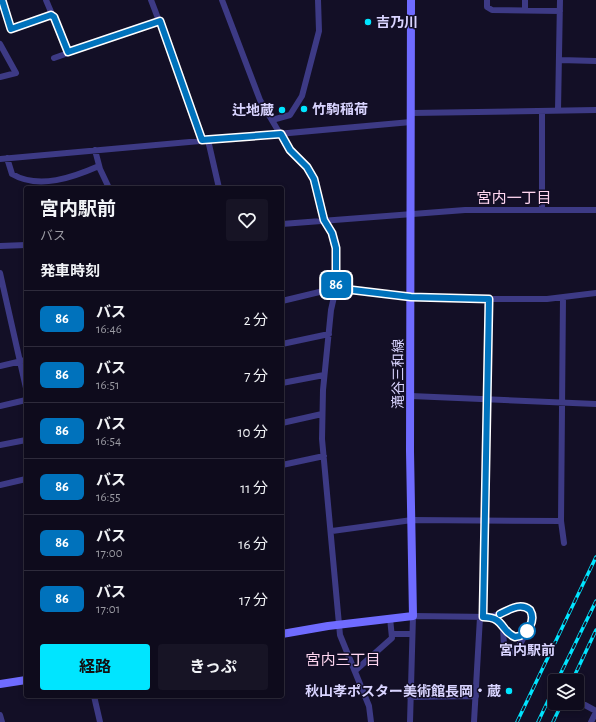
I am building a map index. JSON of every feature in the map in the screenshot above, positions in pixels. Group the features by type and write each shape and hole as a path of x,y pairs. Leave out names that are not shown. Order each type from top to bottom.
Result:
{"main road":[{"name":"滝谷三和線","path":"411,0 412,113 410,122 413,616"},
{"path":"284,634 413,616"},
{"path":"0,684 24,680"}],"street":[{"path":"2,0 11,29 51,15"},
{"path":"46,0 51,15 54,17 68,52"},
{"path":"151,0 205,140 218,186"},
{"path":"222,0 260,100 290,150 307,167 314,179 324,220 332,233 336,248 336,288 331,310 330,334 324,375 322,414 324,456 332,531 340,635 356,670 368,706 371,722"},
{"path":"272,120 290,115 302,96 319,31 318,0"},
{"path":"486,0 487,8 492,10 560,10"},
{"path":"525,0 525,10"},
{"path":"558,110 560,0"},
{"path":"54,58 160,21"},
{"path":"0,44 16,73 0,77"},
{"path":"560,60 596,61"},
{"path":"412,113 596,110"},
{"path":"542,111 542,210"},
{"path":"99,166 63,179 47,181 27,180 12,174 3,158 410,122"},
{"path":"95,150 99,166 108,186"},
{"path":"284,224 465,210 596,210"},
{"path":"0,246 24,245"},
{"path":"0,273 23,361 0,366"},
{"path":"284,301 336,288 411,297 489,299 564,297 596,293"},
{"path":"564,297 561,521 564,543"},
{"path":"474,722 484,617 489,299"},
{"path":"284,344 330,334"},
{"path":"284,383 324,375"},
{"path":"411,396 596,404"},
{"path":"0,406 24,400"},
{"path":"284,422 322,414"},
{"path":"0,445 24,440"},
{"path":"284,465 324,456"},
{"path":"0,485 24,479"},
{"path":"332,531 412,520 561,521"},
{"path":"484,617 516,607 527,607 531,612 532,620 517,650 510,652 504,646 503,626"},
{"path":"410,722 413,616 484,617 500,621 509,633 515,637 523,635 526,632"},
{"path":"356,670 392,638 390,618"},
{"path":"392,634 412,634"},
{"path":"410,697 476,696"},
{"path":"94,698 100,722"},
{"path":"585,705 596,712 592,722"},
{"path":"0,715 2,722"}],"railway":[{"path":"517,722 596,557"},
{"path":"560,674 596,601"},
{"path":"575,674 596,630"},
{"path":"538,722 548,701"},
{"path":"553,722 559,710"}],"bus line":[{"name":"86","path":"2,0 11,29 51,15 54,17 68,52 84,48 160,21 202,140 281,134 290,150 311,172 324,220 328,225 335,242 336,288 411,297 489,299 483,617 490,617 500,621 507,631 515,637 523,635 532,620 530,610 524,606 516,607 500,614"}],"place":[{"name":"吉乃川","path":"368,22"},
{"name":"竹駒稲荷","path":"304,109"},
{"name":"辻地蔵","path":"282,110"},
{"name":"宮内駅前","path":"527,631"},
{"name":"秋山孝ポスター美術館長岡・蔵","path":"509,691"}],"district":[{"name":"宮内一丁目","path":"514,198"},
{"name":"宮内三丁目","path":"343,660"}]}
